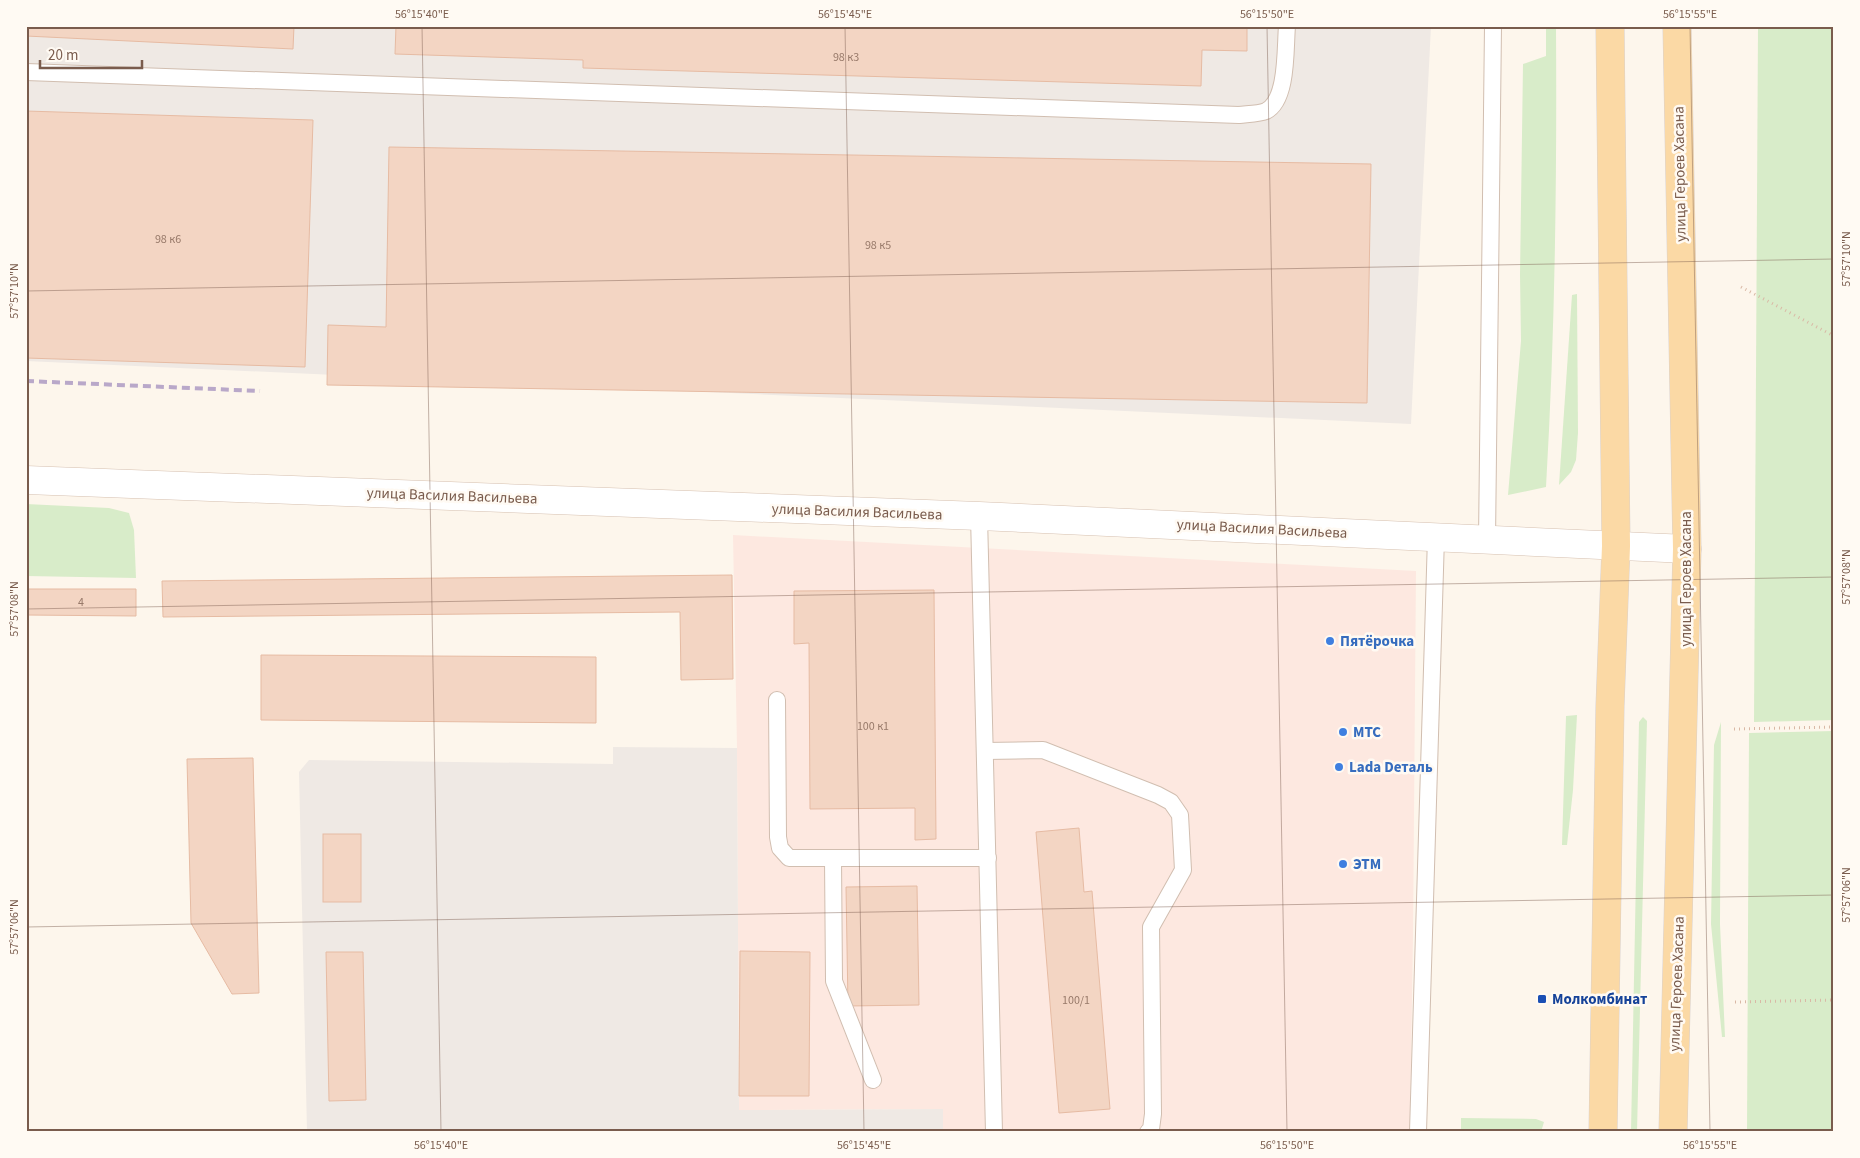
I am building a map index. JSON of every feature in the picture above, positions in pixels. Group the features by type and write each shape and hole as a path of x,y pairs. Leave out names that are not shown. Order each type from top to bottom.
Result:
{"main road":[{"path":"1603,1132 1610,706 1616,546 1610,26"},
{"name":"улица Героев Хасана","path":"1673,1132 1687,549 1677,26"},
{"name":"улица Василия Васильева","path":"26,480 980,516 1687,549"}],"lane":[{"path":"26,72 1238,115 1266,111 1278,99 1283,79 1287,26"},
{"path":"1487,540 1493,26"},
{"path":"980,516 994,1132"},
{"path":"1418,1132 1436,537"},
{"path":"777,700 780,848 789,858 988,858"},
{"path":"985,751 1043,750 1158,795 1171,802 1180,815 1183,870 1151,926 1153,1114 1151,1129 1148,1132"},
{"path":"833,859 834,981 873,1080"}],"path":[{"path":"1741,287 1834,336"},
{"path":"1734,729 1834,727"},
{"path":"1735,1002 1834,1000"}],"shaded area":[{"path":"26,26 1431,26 1411,424 26,361"},
{"path":"733,535 1416,571 1413,936 1410,1126 1408,1132 943,1132 942,1109 739,1110 737,748"},
{"path":"613,747 737,748 739,1110 943,1109 943,1132 307,1132 299,772 309,760 613,764"}],"green space":[{"path":"1546,26 1556,26 1556,199 1546,487 1508,495 1521,341 1523,64 1546,56"},
{"path":"1758,26 1834,26 1834,720 1754,722"},
{"path":"1577,294 1578,433 1576,460 1571,472 1559,485 1572,295"},
{"path":"26,504 109,508 129,513 134,530 136,578 26,576"},
{"path":"1577,715 1573,790 1567,845 1562,845 1566,716"},
{"path":"1643,717 1647,721 1637,1132 1631,1132 1639,722"},
{"path":"1721,722 1720,924 1725,1037 1722,1037 1711,924 1714,745"},
{"path":"1834,731 1834,1132 1747,1132 1749,733"},
{"path":"1461,1118 1536,1119 1544,1122 1541,1132 1461,1132"}],"building":[{"path":"26,26 294,26 293,49 26,36"},
{"path":"396,26 1247,26 1247,51 1202,50 1201,86 583,68 583,60 395,54"},
{"path":"26,111 313,120 305,367 26,358"},
{"path":"389,147 1371,164 1367,403 327,385 328,325 386,327"},
{"path":"732,575 733,679 681,680 680,612 163,617 162,581"},
{"path":"26,589 136,589 136,616 26,615"},
{"path":"934,590 936,839 915,840 915,808 810,809 809,643 794,644 794,591"},
{"path":"261,655 596,657 596,723 261,720"},
{"path":"253,758 259,993 232,994 191,923 187,759"},
{"path":"1079,828 1084,892 1092,891 1110,1109 1059,1113 1036,832"},
{"path":"323,834 361,834 361,902 323,902"},
{"path":"917,886 919,1005 848,1006 846,887"},
{"path":"740,951 810,952 809,1096 739,1096"},
{"path":"326,952 363,952 366,1100 329,1101"}],"railway":[{"path":"26,381 260,391"}],"place":[{"name":"Пятёрочка","path":"1330,641"},
{"name":"МТС","path":"1343,732"},
{"name":"Lada Dеталь","path":"1339,767"},
{"name":"ЭТМ","path":"1343,864"},
{"name":"Молкомбинат","path":"1542,999"}]}
